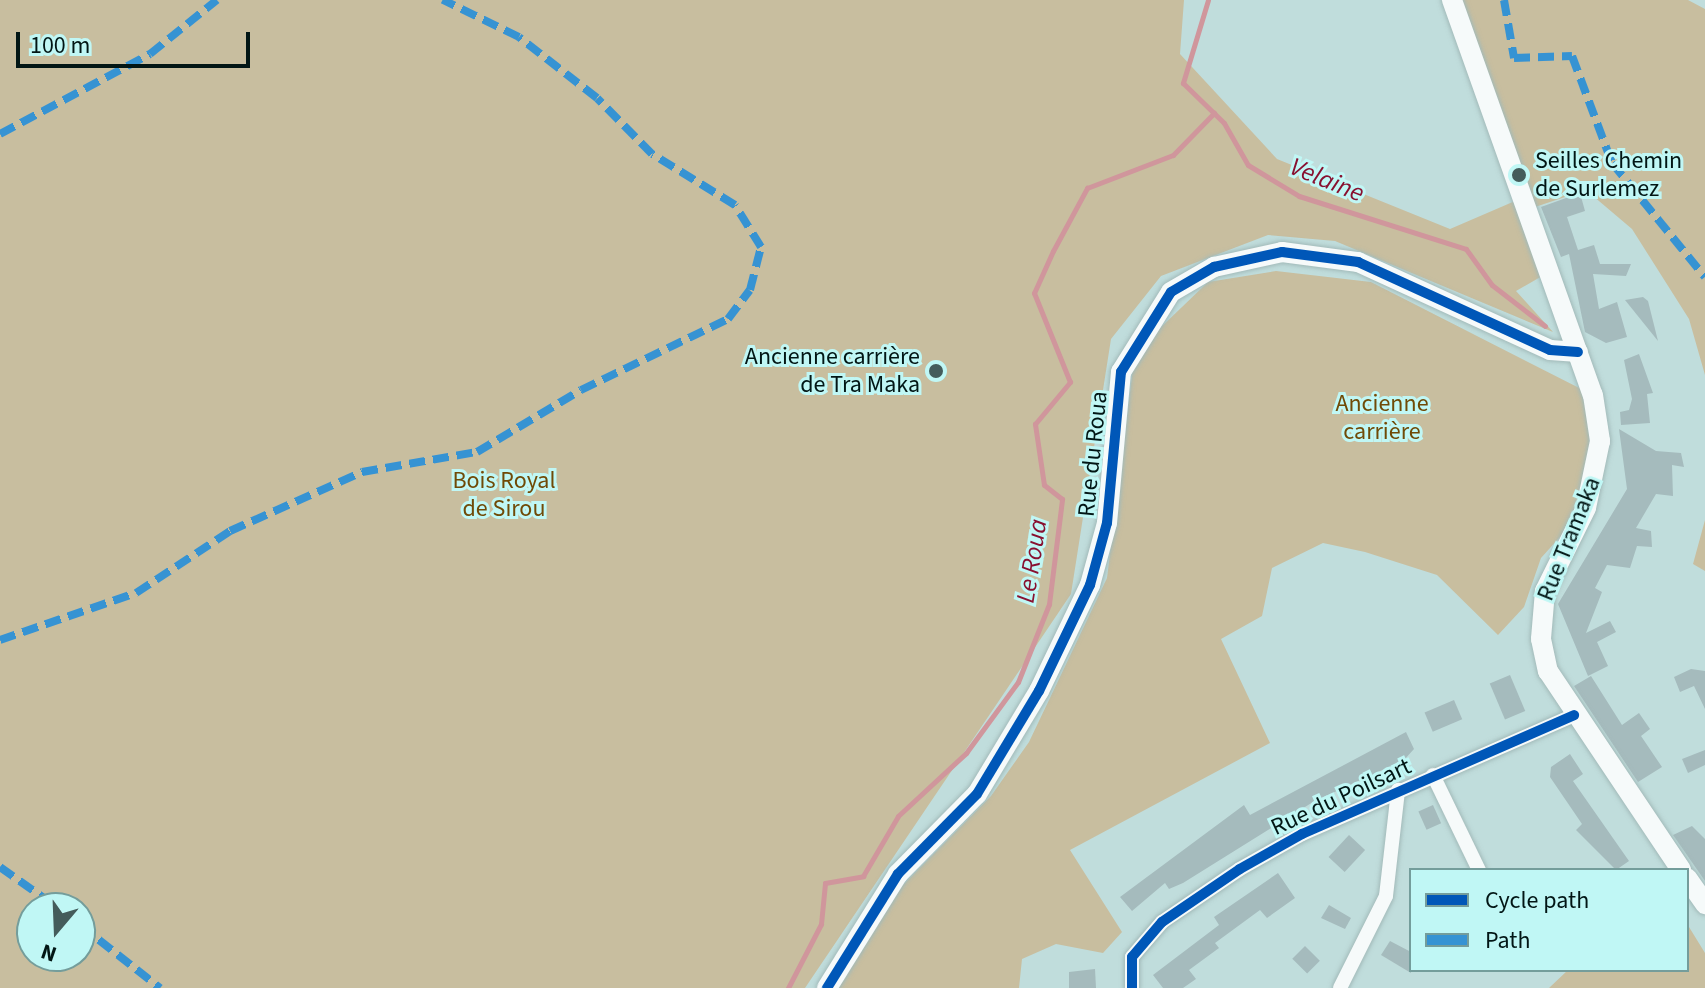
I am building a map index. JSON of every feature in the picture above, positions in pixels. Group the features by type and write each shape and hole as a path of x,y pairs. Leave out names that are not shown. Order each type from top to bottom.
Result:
{"street":[{"name":"Rue Tramaka","path":"1452,0 1593,395 1597,472 1540,614 1548,671 1574,715 1680,868"},
{"name":"Rue du Roua","path":"827,988 898,874 977,794 1039,691 1090,585 1107,523 1121,372 1143,325 1171,292 1214,267 1282,252 1358,262 1550,350 1578,352"},
{"name":"Rue du Poilsart","path":"1132,988 1132,957 1162,922 1302,834 1574,715"},
{"path":"1433,775 1478,868"},
{"path":"1340,988 1386,896 1398,790"},
{"path":"1689,881 1705,904"}],"green space":[{"name":"Bois Royal de Sirou","path":"0,0 1184,0 1180,54 1277,159 1450,229 1522,198 1452,0 1688,0 1705,9 1705,375 1689,319 1632,229 1586,190 1526,210 1549,272 1516,291 1553,332 1335,241 1268,235 1161,276 1111,339 1071,594 805,988 0,988"},
{"name":"Ancienne carrière","path":"1276,271 1371,282 1593,395 1586,508 1541,558 1524,607 1498,635 1437,575 1365,552 1323,543 1272,568 1262,616 1221,639 1270,743 1070,850 1122,932 1103,953 1056,944 1022,959 1019,988 838,988 902,886 991,796 1029,742 1107,578 1133,368 1156,332 1208,282"},
{"path":"1705,520 1705,571 1693,564"},
{"path":"1689,927 1705,953 1705,988 1549,988 1566,972 1689,972"}],"building":[{"path":"1580,193 1585,211 1567,217 1578,250 1594,245 1600,264 1631,264 1626,276 1593,274 1599,309 1617,302 1627,337 1606,343 1585,332 1569,254 1561,257 1541,207"},
{"path":"1643,297 1648,301 1658,341 1625,300"},
{"path":"1639,354 1653,393 1647,394 1650,423 1621,425 1620,412 1629,410 1632,399 1624,360"},
{"path":"1619,429 1656,451 1681,453 1684,467 1672,465 1673,496 1656,494 1636,528 1651,531 1652,547 1637,546 1630,568 1607,565 1595,588 1602,592 1586,633 1610,621 1616,632 1597,642 1608,666 1588,676 1558,604 1627,489"},
{"path":"1691,669 1705,671 1705,709 1694,686 1680,692 1674,677"},
{"path":"1510,675 1525,711 1505,719 1490,684"},
{"path":"1591,676 1622,725 1639,713 1650,729 1641,736 1662,767 1638,782 1574,686"},
{"path":"1454,700 1462,719 1433,732 1425,713"},
{"path":"1406,732 1414,749 1404,760 1313,802 1183,883 1169,889 1165,883 1132,911 1120,897 1244,805 1250,815"},
{"path":"1705,750 1705,765 1688,773 1682,759"},
{"path":"1570,754 1583,774 1573,781 1629,861 1614,868 1576,830 1582,824 1550,777 1551,767"},
{"path":"1433,805 1441,823 1427,830 1418,812"},
{"path":"1692,826 1705,839 1705,881 1673,835"},
{"path":"1349,835 1365,850 1345,872 1329,857"},
{"path":"1278,873 1295,898 1267,918 1260,910 1215,943 1219,948 1189,970 1196,979 1183,988 1163,988 1153,975 1219,925 1214,917"},
{"path":"1329,905 1351,918 1345,929 1321,918"},
{"path":"1390,941 1409,951 1409,972 1381,955"},
{"path":"1305,946 1320,961 1307,974 1292,959"},
{"path":"1095,969 1096,988 1069,988 1069,972"}],"waterway":[{"name":"Velaine","path":"1208,0 1183,83 1224,123 1248,165 1299,196 1466,249 1492,285 1545,326"},
{"name":"Le Roua","path":"788,988 821,924 825,883 863,876 898,816 966,753 1018,682 1049,604 1062,499 1044,485 1035,424 1070,382 1034,293 1053,251 1087,188 1173,155 1214,113"}],"marked path":[{"path":"0,134 150,54 217,0"},
{"path":"0,640 136,593 230,531 362,472 477,452 581,390 728,319 750,290 761,247 735,205 652,154 597,98 519,37 443,0"},
{"path":"1504,0 1514,58 1572,56 1612,163 1705,277"},
{"path":"0,867 35,892"},
{"path":"96,938 160,988"}],"cycle path":[{"path":"827,988 898,874 977,794 1039,691 1090,585 1107,523 1121,372 1171,292 1214,267 1282,252 1358,262 1550,350 1578,352"},
{"path":"1132,988 1132,957 1162,922 1240,869 1302,834 1574,715"}],"place":[{"name":"Seilles Chemin de Surlemez","path":"1519,175"},
{"name":"Ancienne carrière de Tra Maka","path":"936,371"}]}
